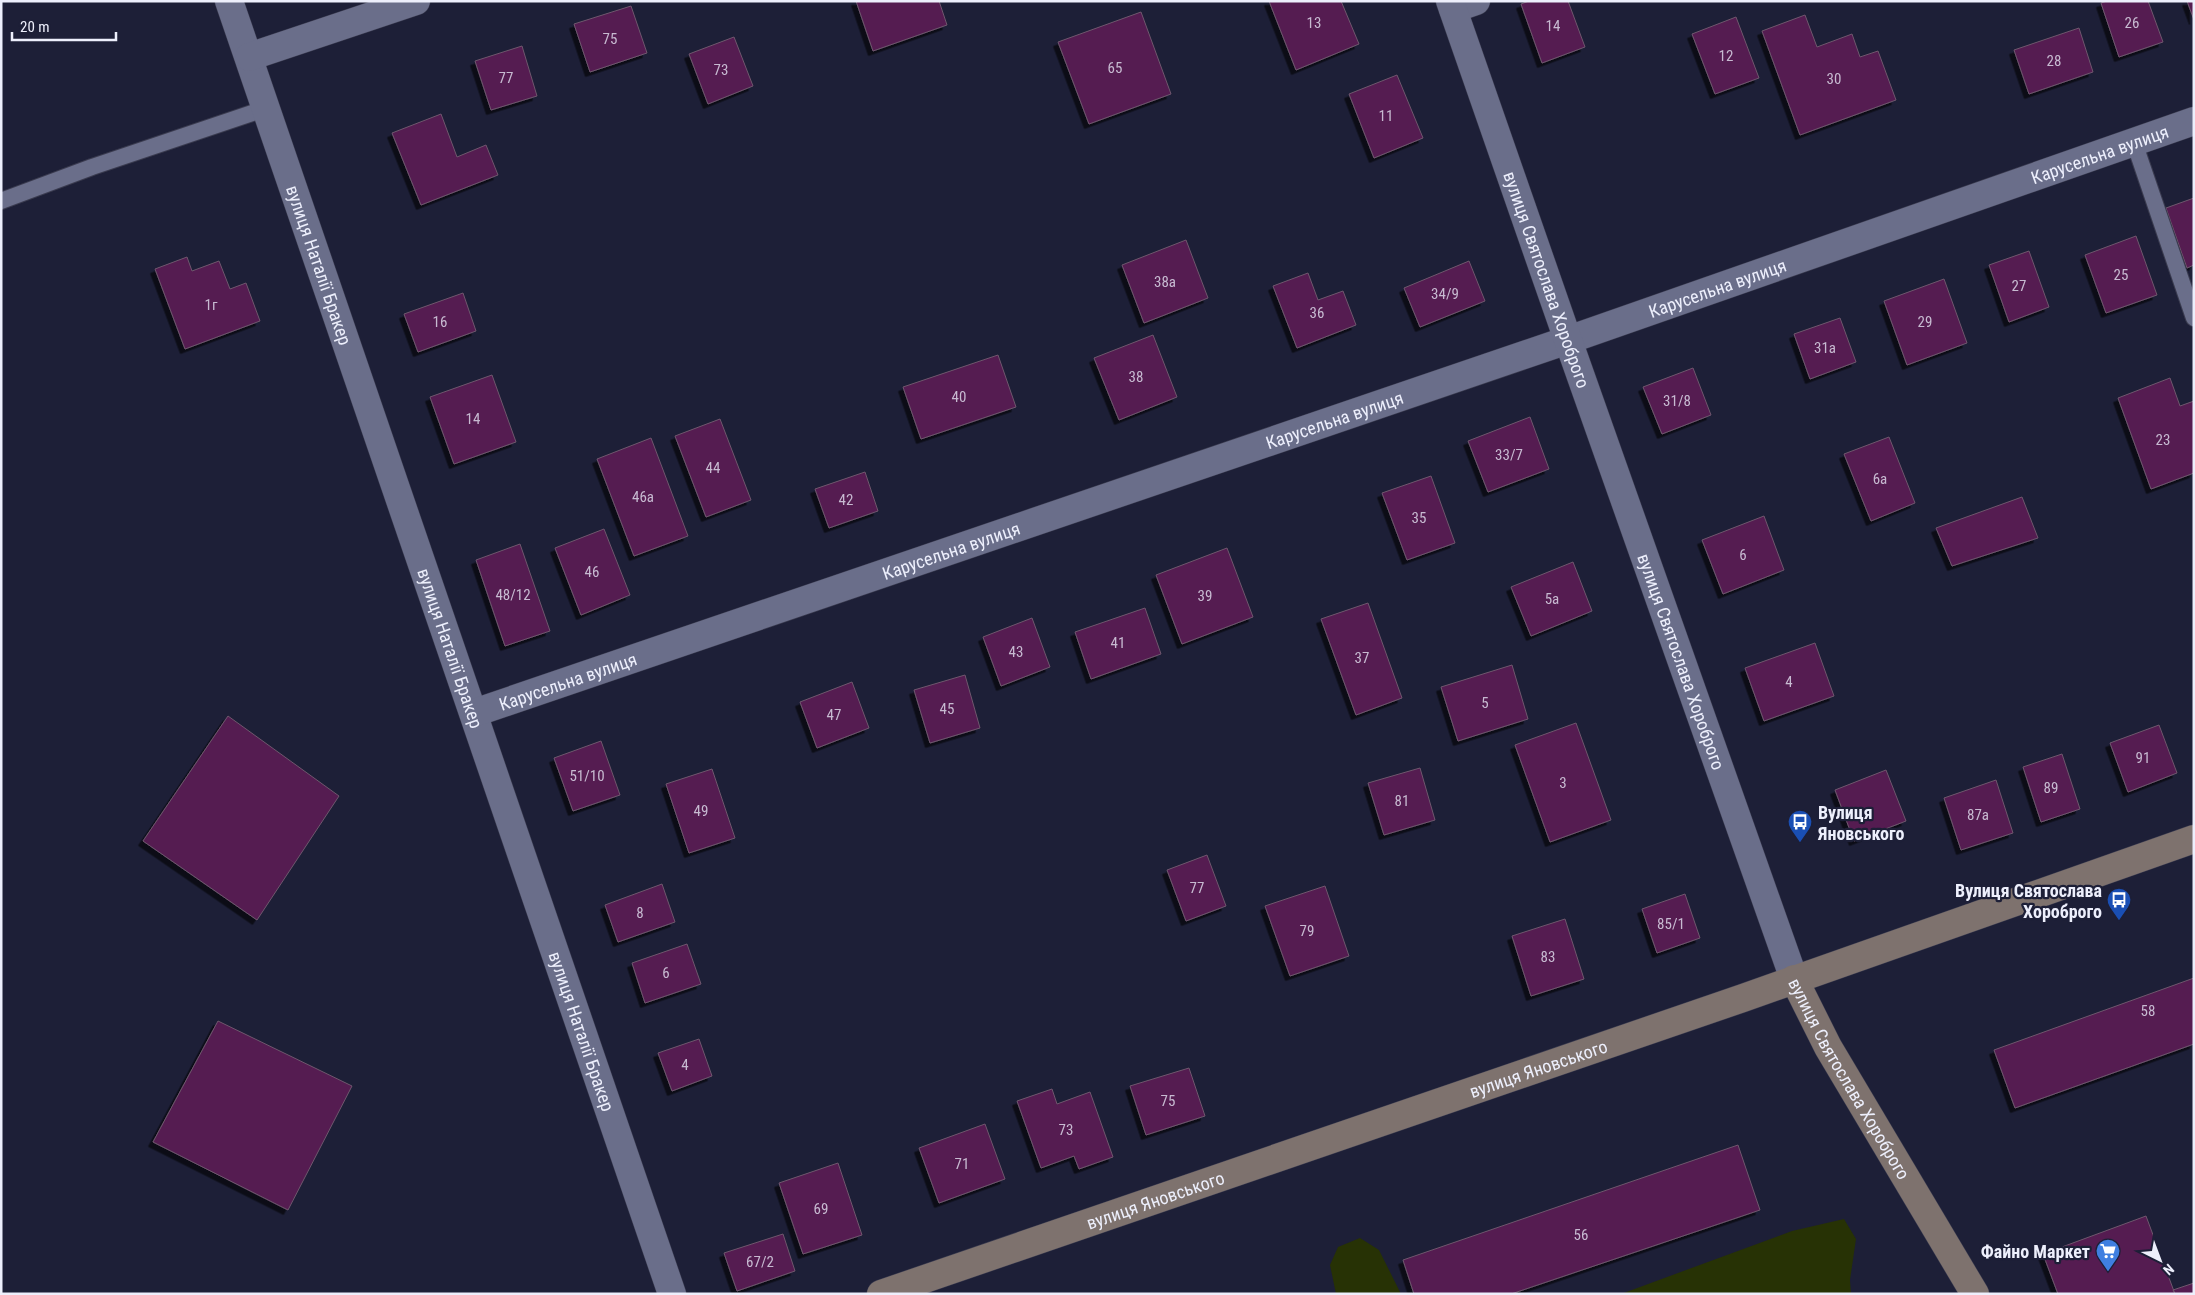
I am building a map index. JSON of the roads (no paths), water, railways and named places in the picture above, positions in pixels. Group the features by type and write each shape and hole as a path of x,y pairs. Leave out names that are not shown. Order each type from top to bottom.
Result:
{"main road":[{"name":"вулиця Яновського","path":"881,1294 2194,839"},
{"name":"вулиця Святослава Хороброго","path":"1794,979 1828,1048 1975,1294"}],"street":[{"name":"вулиця Наталії Бракер","path":"229,1 672,1294"},
{"path":"249,57 416,1"},
{"name":"вулиця Святослава Хороброго","path":"1460,4 1568,340 1794,979"},
{"name":"Карусельна вулиця","path":"474,713 1568,340 2194,121"}],"lane":[{"path":"1,201 92,167 267,108"},
{"path":"2134,142 2194,318"}],"place":[{"name":"Вулиця Яновського","path":"1800,843"},
{"name":"Вулиця Святослава Хороброго","path":"2119,921"},
{"name":"Файно Маркет","path":"2108,1272"}]}
